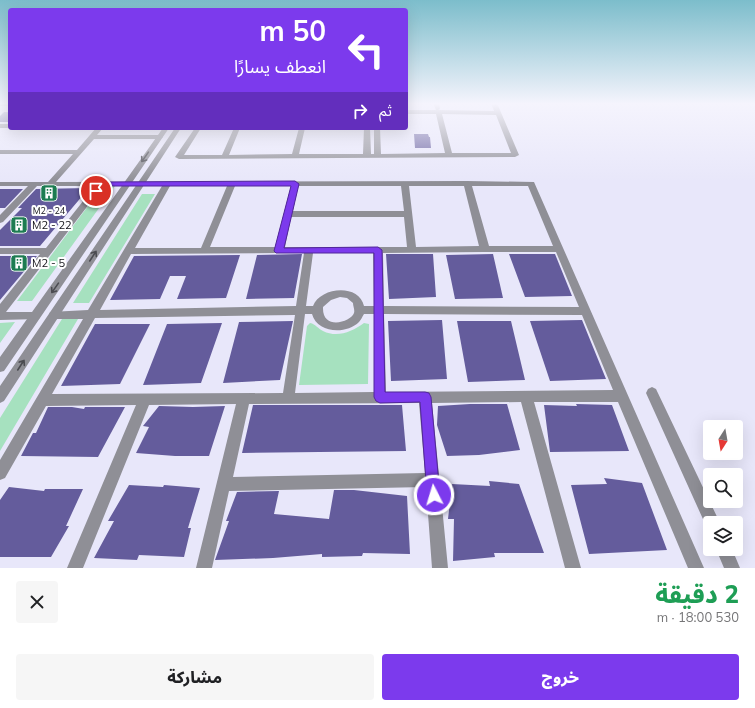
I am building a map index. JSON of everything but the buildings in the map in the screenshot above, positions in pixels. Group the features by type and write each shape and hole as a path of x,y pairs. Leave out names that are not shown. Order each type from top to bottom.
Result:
{"street":[{"path":"50,184 98,130"},
{"path":"92,137 177,130"},
{"path":"1,395 177,130"},
{"path":"197,130 179,157 515,155 505,130"},
{"path":"224,157 236,130"},
{"path":"295,157 302,130"},
{"path":"367,130 367,157"},
{"path":"377,130 378,157"},
{"path":"443,130 449,155"},
{"path":"0,367 163,132"},
{"path":"0,152 78,152"},
{"path":"405,183 412,250"},
{"path":"467,183 485,250"},
{"path":"0,184 531,184 696,568"},
{"path":"0,220 35,184"},
{"path":"0,312 101,184"},
{"path":"0,473 167,184"},
{"path":"204,251 232,184"},
{"path":"279,251 295,184"},
{"path":"288,214 408,214"},
{"path":"128,251 559,249"},
{"path":"288,398 309,250"},
{"path":"378,250 380,397"},
{"path":"0,251 48,251"},
{"path":"340,293 357,300 360,310 354,321 340,327 320,321 316,310 322,300 333,294 340,293"},
{"path":"54,315 316,310"},
{"path":"360,310 586,311"},
{"path":"0,316 35,316"},
{"path":"652,393 709,516"},
{"path":"526,396 573,568"},
{"path":"42,400 622,396"},
{"path":"425,397 440,568"},
{"path":"204,568 244,398"},
{"path":"75,568 145,399"},
{"path":"224,484 432,480"},
{"path":"727,556 732,568"}],"green space":[{"path":"103,186 115,186 32,301 17,301"},
{"path":"142,194 155,194 89,303 73,303"},
{"path":"62,319 78,319 0,451 0,418"},
{"path":"15,322 0,343 0,323"},
{"path":"310,323 314,324 323,331 334,334 344,333 364,323 369,324 368,384 299,385 307,326"}],"place":[{"name":"M2 - 24","path":"49,193"},
{"name":"M2 - 22","path":"19,225"},
{"name":"M2 - 5","path":"19,263"}],"route":[{"path":"96,191 101,184 295,184 279,251 378,250 380,397 425,397 434,495"}]}
